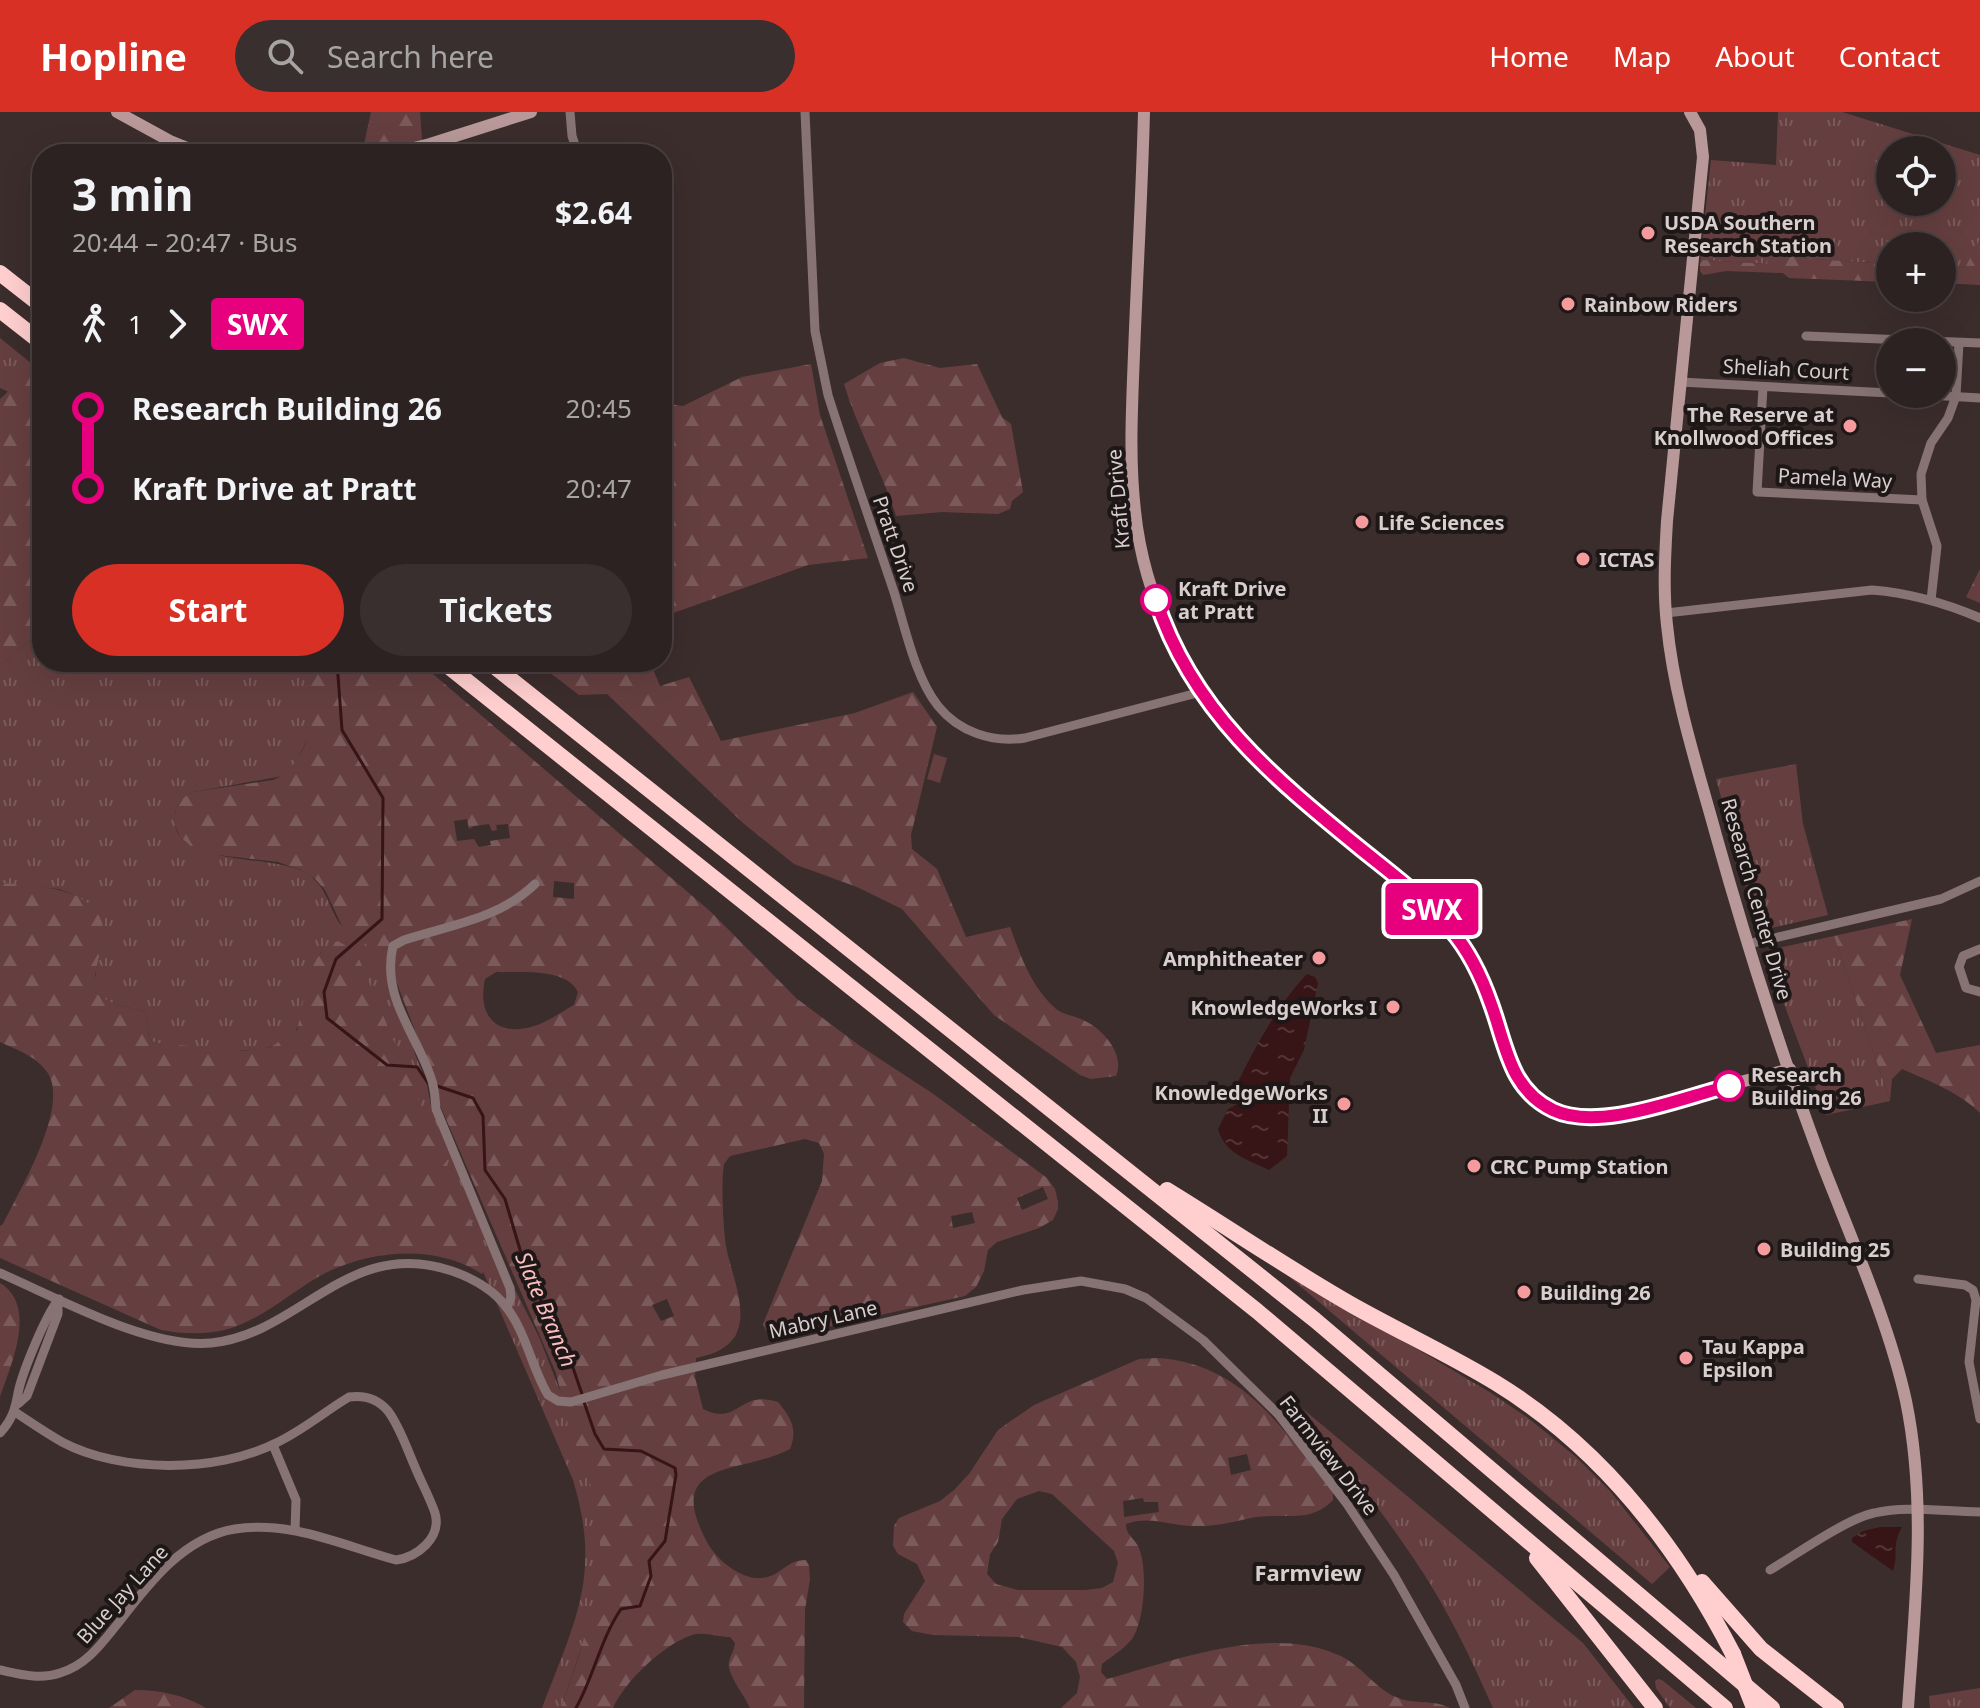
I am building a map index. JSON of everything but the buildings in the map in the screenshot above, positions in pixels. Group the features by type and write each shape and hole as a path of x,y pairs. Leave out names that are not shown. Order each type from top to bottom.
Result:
{"highway":[{"path":"0,273 32,298"},
{"path":"0,310 32,335"},
{"path":"456,672 1171,1242 1725,1708"},
{"path":"502,672 1343,1343 1772,1708"},
{"path":"1107,1154 1352,1305 1467,1367 1526,1404 1573,1440 1604,1469 1751,1639 1836,1708"},
{"path":"1523,1536 1531,1551 1655,1708"},
{"path":"1664,1539 1694,1584 1733,1654 1754,1708"}],"main road":[{"path":"117,112 177,144"},
{"path":"430,144 512,115 531,112"},
{"name":"Kraft Drive","path":"1144,112 1133,397 1135,512 1146,569 1157,604 1179,654 1201,692 1238,740 1271,774 1408,887 1453,932 1482,981 1513,1072 1524,1088 1545,1105 1575,1117 1603,1118 1790,1069"},
{"name":"Research Center Drive","path":"1690,112 1700,130 1703,157 1667,521 1664,572 1672,661 1748,944 1898,1368 1914,1449 1919,1511 1908,1708"},
{"name":"Research Center Drive","path":"1910,1682 1917,1708"}],"street":[{"path":"570,112 575,144"},
{"name":"Pratt Drive","path":"805,112 813,293 820,363 912,648 924,683 936,704 971,732 1007,739 1025,738 1201,692"},
{"name":"Sheliah Court","path":"1806,336 1980,343"},
{"path":"1959,343 1956,396 1980,398"},
{"name":"Sheliah Court","path":"1680,382 1876,392"},
{"name":"Pamela Way","path":"1763,387 1757,492 1922,500"},
{"path":"1931,600 1937,546 1922,500 1921,474 1925,459 1952,408"},
{"path":"1666,613 1858,590 1895,592 1931,600 1980,618"},
{"path":"1748,944 1934,901 1980,881"},
{"path":"0,1273 155,1338 176,1343 213,1343 262,1327 364,1270 419,1264 462,1274 481,1284 507,1308 510,1288 436,1109 432,1078 406,1025 388,966 393,946 404,940 488,916 519,899 535,884"},
{"path":"1980,949 1963,956 1959,967 1966,988 1980,992"},
{"path":"1918,1279 1965,1285 1973,1290 1976,1300 1969,1362 1980,1419"},
{"name":"Mabry Lane","path":"507,1308 544,1389 554,1399 565,1403 662,1375 1023,1290 1081,1281 1102,1283"},
{"name":"Farmview Drive","path":"1102,1283 1146,1298 1176,1318 1203,1340 1278,1414 1347,1504 1385,1562 1456,1685 1465,1708"},
{"path":"0,1433 16,1408 18,1393 49,1311 59,1299"},
{"name":"Blue Jay Lane","path":"0,1670 27,1676 60,1674 92,1656 171,1561 203,1539 234,1529 265,1527 295,1530 396,1560 410,1558 420,1551 432,1537 436,1517 387,1410 360,1395 349,1397 273,1445 203,1463 167,1467 117,1461 64,1443 16,1408"},
{"path":"273,1445 296,1500 295,1530"},
{"path":"1770,1570 1865,1515 1889,1511 1980,1512"}],"green space":[{"path":"371,112 420,112 422,144 364,144"},
{"path":"1778,112 1842,112 1919,136 1876,136 1876,216 1956,216 1956,148 1980,155 1980,239 1967,266 1956,267 1956,232 1876,232 1876,263 1797,258 1780,252 1767,264 1703,260 1700,264 1711,160 1776,165"},
{"path":"1980,239 1980,285 1956,284 1956,267 1966,266"},
{"path":"1780,252 1797,258 1876,263 1876,281 1789,278 1783,273 1726,271 1703,275 1700,271 1703,260 1767,264 1768,254"},
{"path":"0,338 32,364 32,378 9,392 0,388"},
{"path":"904,358 940,368 977,364 1002,417 1011,424 1023,492 1012,501 1010,509 998,514 942,512 896,516 844,384 880,363"},
{"path":"811,364 820,415 868,558 808,565 672,613 672,404 683,406 742,377"},
{"path":"30,366 32,638 0,666 0,399"},
{"path":"1980,569 1980,603 1966,597"},
{"path":"32,638 32,672 308,672 390,976 426,1080 432,1111 494,1248 539,1337 582,1447 604,1534 603,1583 561,1708 542,1708 574,1623 585,1571 585,1543 573,1480 397,1072 321,952 308,982 297,1028 287,1039 272,1046 232,1051 156,1043 149,1039 146,1012 109,1002 95,992 93,983 96,974 72,894 59,889 0,883 0,666","holes":["307,740 349,932 342,927 321,887 306,873 291,867 205,851 188,844 177,832 175,815 180,801 193,792 283,776 294,766"]},
{"path":"301,672 431,672 711,912 796,998 860,1046 932,1093 1047,1178 1055,1189 1058,1209 1053,1220 997,1242 988,1250 984,1271 976,1287 965,1296 787,1336 766,1331 763,1324 822,1181 824,1154 819,1143 805,1139 730,1156 724,1164 725,1238 740,1302 740,1316 732,1341 717,1351 696,1358 695,1377 703,1409 724,1414 754,1400 778,1402 790,1419 793,1435 790,1449 713,1474 701,1483 694,1496 696,1515 715,1554 741,1574 763,1578 799,1561 806,1560 809,1565 805,1610 804,1708 750,1708 729,1667 735,1643 730,1637 701,1634 681,1640 658,1655 635,1676 613,1708 561,1708 599,1582 600,1539 596,1507 588,1475 568,1425 556,1373 439,1103 438,1091 393,973 368,946 343,928 325,890 315,879 278,862 209,854 193,848 180,837 174,823 181,799 193,792 273,780 290,768 308,737 313,715 311,699","holes":["467,819 469,829 489,824 492,831 497,830 496,825 508,824 510,838 490,841 491,845 479,847 474,839 457,841 454,821","554,881 574,883 574,899 553,897","496,972 541,973 563,978 578,992 574,1005 544,1022 509,1029 500,1026 487,1013 483,992 485,979","1043,1187 1048,1199 1022,1210 1017,1198","972,1212 975,1223 953,1228 951,1216","667,1299 674,1316 661,1321 652,1305"]},
{"path":"549,672 654,672 660,686 689,677 721,741 855,713 913,692 937,727 911,835 912,849 937,869 966,937 1010,927 1028,971 1047,1000 1059,1011 1092,1025 1111,1044 1118,1060 1116,1076 1091,1079 1080,1075 994,1015 902,909 857,887 794,864 743,823 607,694 579,695"},
{"path":"934,754 947,758 940,783 927,779"},
{"path":"1796,764 1803,824 1828,915 1758,931 1716,779"},
{"path":"0,883 66,892 93,907 101,920 103,937 95,992 109,1002 146,1012 149,1039 156,1043 243,1051 271,1047 297,1030 308,980 319,956 327,947 338,941 356,952 480,1243 486,1268 482,1274 463,1264 422,1254 379,1256 357,1261 318,1277 240,1325 211,1332 186,1333 161,1330 0,1258 0,1226 40,1148 48,1126 53,1087 47,1072 37,1062 0,1042"},
{"path":"1912,919 1900,975 1936,1053 1980,1045 1980,1113 1953,1093 1902,1069 1892,1079 1890,1101 1834,936"},
{"path":"1834,936 1890,1101 1826,1115 1767,959 1768,950"},
{"path":"1274,1264 1528,1418 1576,1457 1610,1491 1670,1567 1652,1584"},
{"path":"0,1283 11,1293 18,1306 20,1321 15,1353 0,1397"},
{"path":"1157,1358 1187,1363 1214,1372 1238,1387 1259,1404 1297,1446 1333,1492 1333,1500 1306,1515 1256,1517 1202,1526 1151,1521 1126,1524 1141,1555 1144,1579 1142,1607 1132,1639 1102,1664 1101,1672 1107,1679 1222,1648 1281,1643 1309,1646 1336,1654 1396,1697 1450,1708 1061,1708 1077,1693 1080,1677 1076,1662 1062,1647 1018,1637 933,1635 912,1631 903,1622 904,1614 925,1581 917,1564 898,1554 893,1546 894,1526 899,1518 940,1501 954,1490 969,1474 998,1430 1034,1405 1139,1359","holes":["1247,1454 1251,1470 1231,1475 1228,1458","1039,1491 1052,1494 1114,1551 1118,1563 1113,1582 1102,1588 1085,1590 1018,1590 996,1584 987,1574 990,1554 998,1542 1002,1519 1017,1499","1143,1498 1144,1502 1158,1502 1159,1512 1124,1517 1123,1501"]},
{"path":"1303,1409 1583,1643 1634,1708 1493,1708 1429,1582 1384,1516"},
{"path":"1658,1679 1696,1708 1670,1708 1656,1688 1655,1681"},
{"path":"1980,1688 1980,1708 1930,1708 1929,1696"},
{"path":"135,1690 172,1694 206,1708 109,1708"}],"water":[{"path":"1307,974 1315,977 1318,983 1304,1050 1290,1078 1287,1156 1269,1170 1231,1150 1218,1129 1228,1109 1240,1099 1234,1090 1258,1044 1276,1014"},
{"path":"1902,1527 1893,1571 1852,1542 1852,1538 1863,1531"}],"waterway":[{"name":"Slate Branch","path":"338,672 342,730 383,798 382,919 336,959 324,992 327,1018 387,1065 417,1067 428,1083 473,1098 483,1116 485,1170 505,1199 526,1270 571,1362 582,1394"},
{"name":"Slate Branch","path":"576,1708 621,1609 640,1606 651,1576 649,1561 665,1541 676,1475 675,1468 641,1451 604,1449 595,1434 584,1402"}],"bus line":[{"name":"SWX","path":"1156,600 1191,676 1238,740 1271,774 1408,887 1453,932 1482,981 1513,1072 1534,1097 1550,1109 1564,1114 1595,1118 1729,1086"}],"place":[{"name":"USDA Southern Research Station","path":"1648,233"},
{"name":"Rainbow Riders","path":"1568,304"},
{"name":"The Reserve at Knollwood Offices","path":"1850,426"},
{"name":"Life Sciences","path":"1362,522"},
{"name":"ICTAS","path":"1583,559"},
{"name":"Kraft Drive at Pratt","path":"1156,600"},
{"name":"Amphitheater","path":"1319,958"},
{"name":"KnowledgeWorks I","path":"1393,1007"},
{"name":"Research Building 26","path":"1729,1086"},
{"name":"KnowledgeWorks II","path":"1344,1104"},
{"name":"CRC Pump Station","path":"1474,1166"},
{"name":"Building 25","path":"1764,1249"},
{"name":"Building 26","path":"1524,1292"},
{"name":"Tau Kappa Epsilon","path":"1686,1358"}],"district":[{"name":"Farmview","path":"1308,1572"}]}
